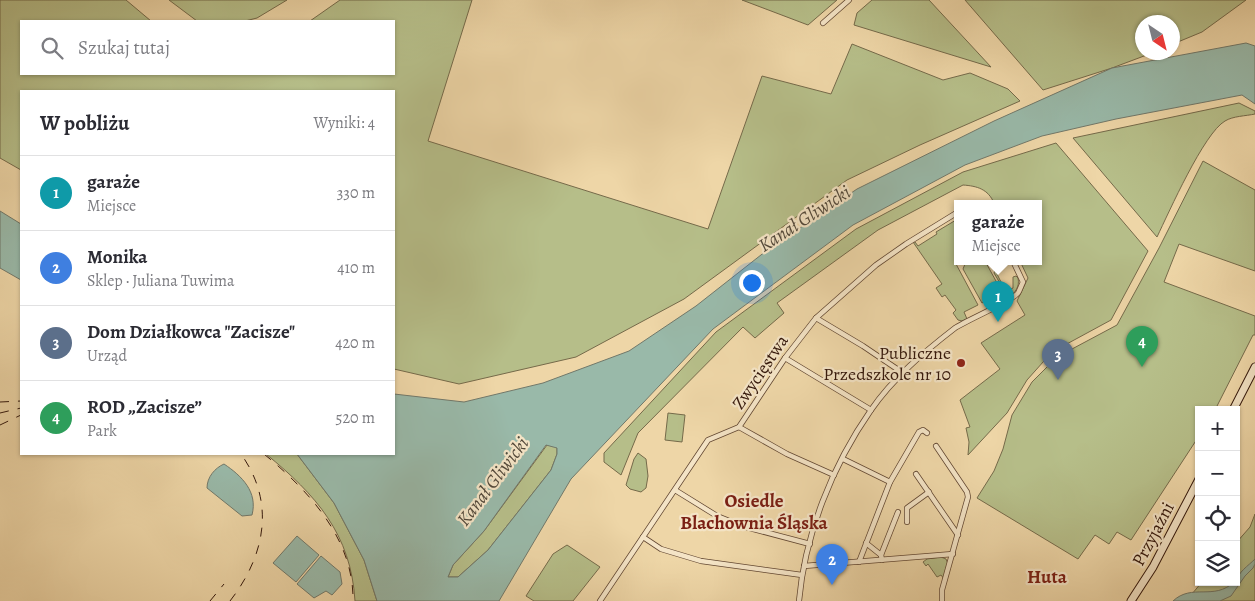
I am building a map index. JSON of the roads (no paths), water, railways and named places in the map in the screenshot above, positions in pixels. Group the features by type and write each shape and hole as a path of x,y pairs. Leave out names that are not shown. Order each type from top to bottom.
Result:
{"main road":[{"path":"1236,406 1255,367"},
{"name":"Przyjaźni","path":"1130,601 1153,567 1195,487"}],"street":[{"path":"823,23 849,0"},
{"name":"Zwycięstwa","path":"600,601 708,440 740,427 786,358 816,318 876,265 954,214"},
{"path":"799,601 802,575 815,522 834,475 871,410 903,373 930,348 960,325 1017,294 1023,282 1015,265"},
{"path":"816,318 903,373"},
{"path":"786,358 871,410"},
{"path":"740,427 787,454 834,475"},
{"path":"859,562 890,482 919,432 923,430 927,434"},
{"path":"936,446 968,492 942,590 942,601"},
{"path":"843,459 890,482"},
{"path":"916,474 958,535"},
{"path":"675,490 717,516 742,526 810,544"},
{"path":"907,522 907,508 929,492"},
{"path":"882,557 898,512"},
{"path":"643,537 661,549 701,561 802,575"},
{"path":"866,543 882,557"},
{"path":"804,566 859,562 882,557 953,554"}],"water":[{"name":"Kanał Gliwicki","path":"1246,43 1255,46 1255,104 1242,95 1116,119 1042,136 965,165 853,225 713,329 571,479 499,601 377,601 364,560 334,503 298,455 395,455 395,394 464,402 543,383 629,351 696,306 766,251 857,189 994,121 1112,68 1155,60 1180,60 1180,55","holes":["546,445 557,448 557,454 551,470 488,550 458,577 448,577 453,565 484,531"]},
{"path":"0,211 20,223 20,279 0,268"},
{"path":"224,464 242,479 251,492 253,499 252,515 242,516 207,488 208,480 212,473"},
{"path":"297,536 319,555 296,582 273,563"},
{"path":"321,556 340,572 342,584 332,595 326,591 314,598 297,584"},
{"path":"1255,559 1253,568 1240,583 1241,572"},
{"path":"1229,586 1238,586 1231,596 1220,601 1173,601 1188,593 1211,592"}],"railway":[{"path":"0,402 20,401"},
{"path":"0,413 20,408"},
{"path":"0,425 20,415"},
{"path":"230,601 242,584 251,566 258,548 262,529 259,491 252,473 242,455"},
{"path":"265,455 297,484 326,518 346,557 351,578 353,601"},
{"path":"210,601 224,584"}],"place":[{"name":"garaże","path":"998,322"},
{"name":"Publiczne Przedszkole nr 10","path":"961,363"},
{"name":"ROD „Zacisze”","path":"1142,367"},
{"name":"Dom Działkowca \"Zacisze\"","path":"1058,380"},
{"name":"Monika","path":"832,585"}],"district":[{"name":"Osiedle Blachownia Śląska","path":"754,511"},
{"name":"Huta","path":"1047,576"}]}
